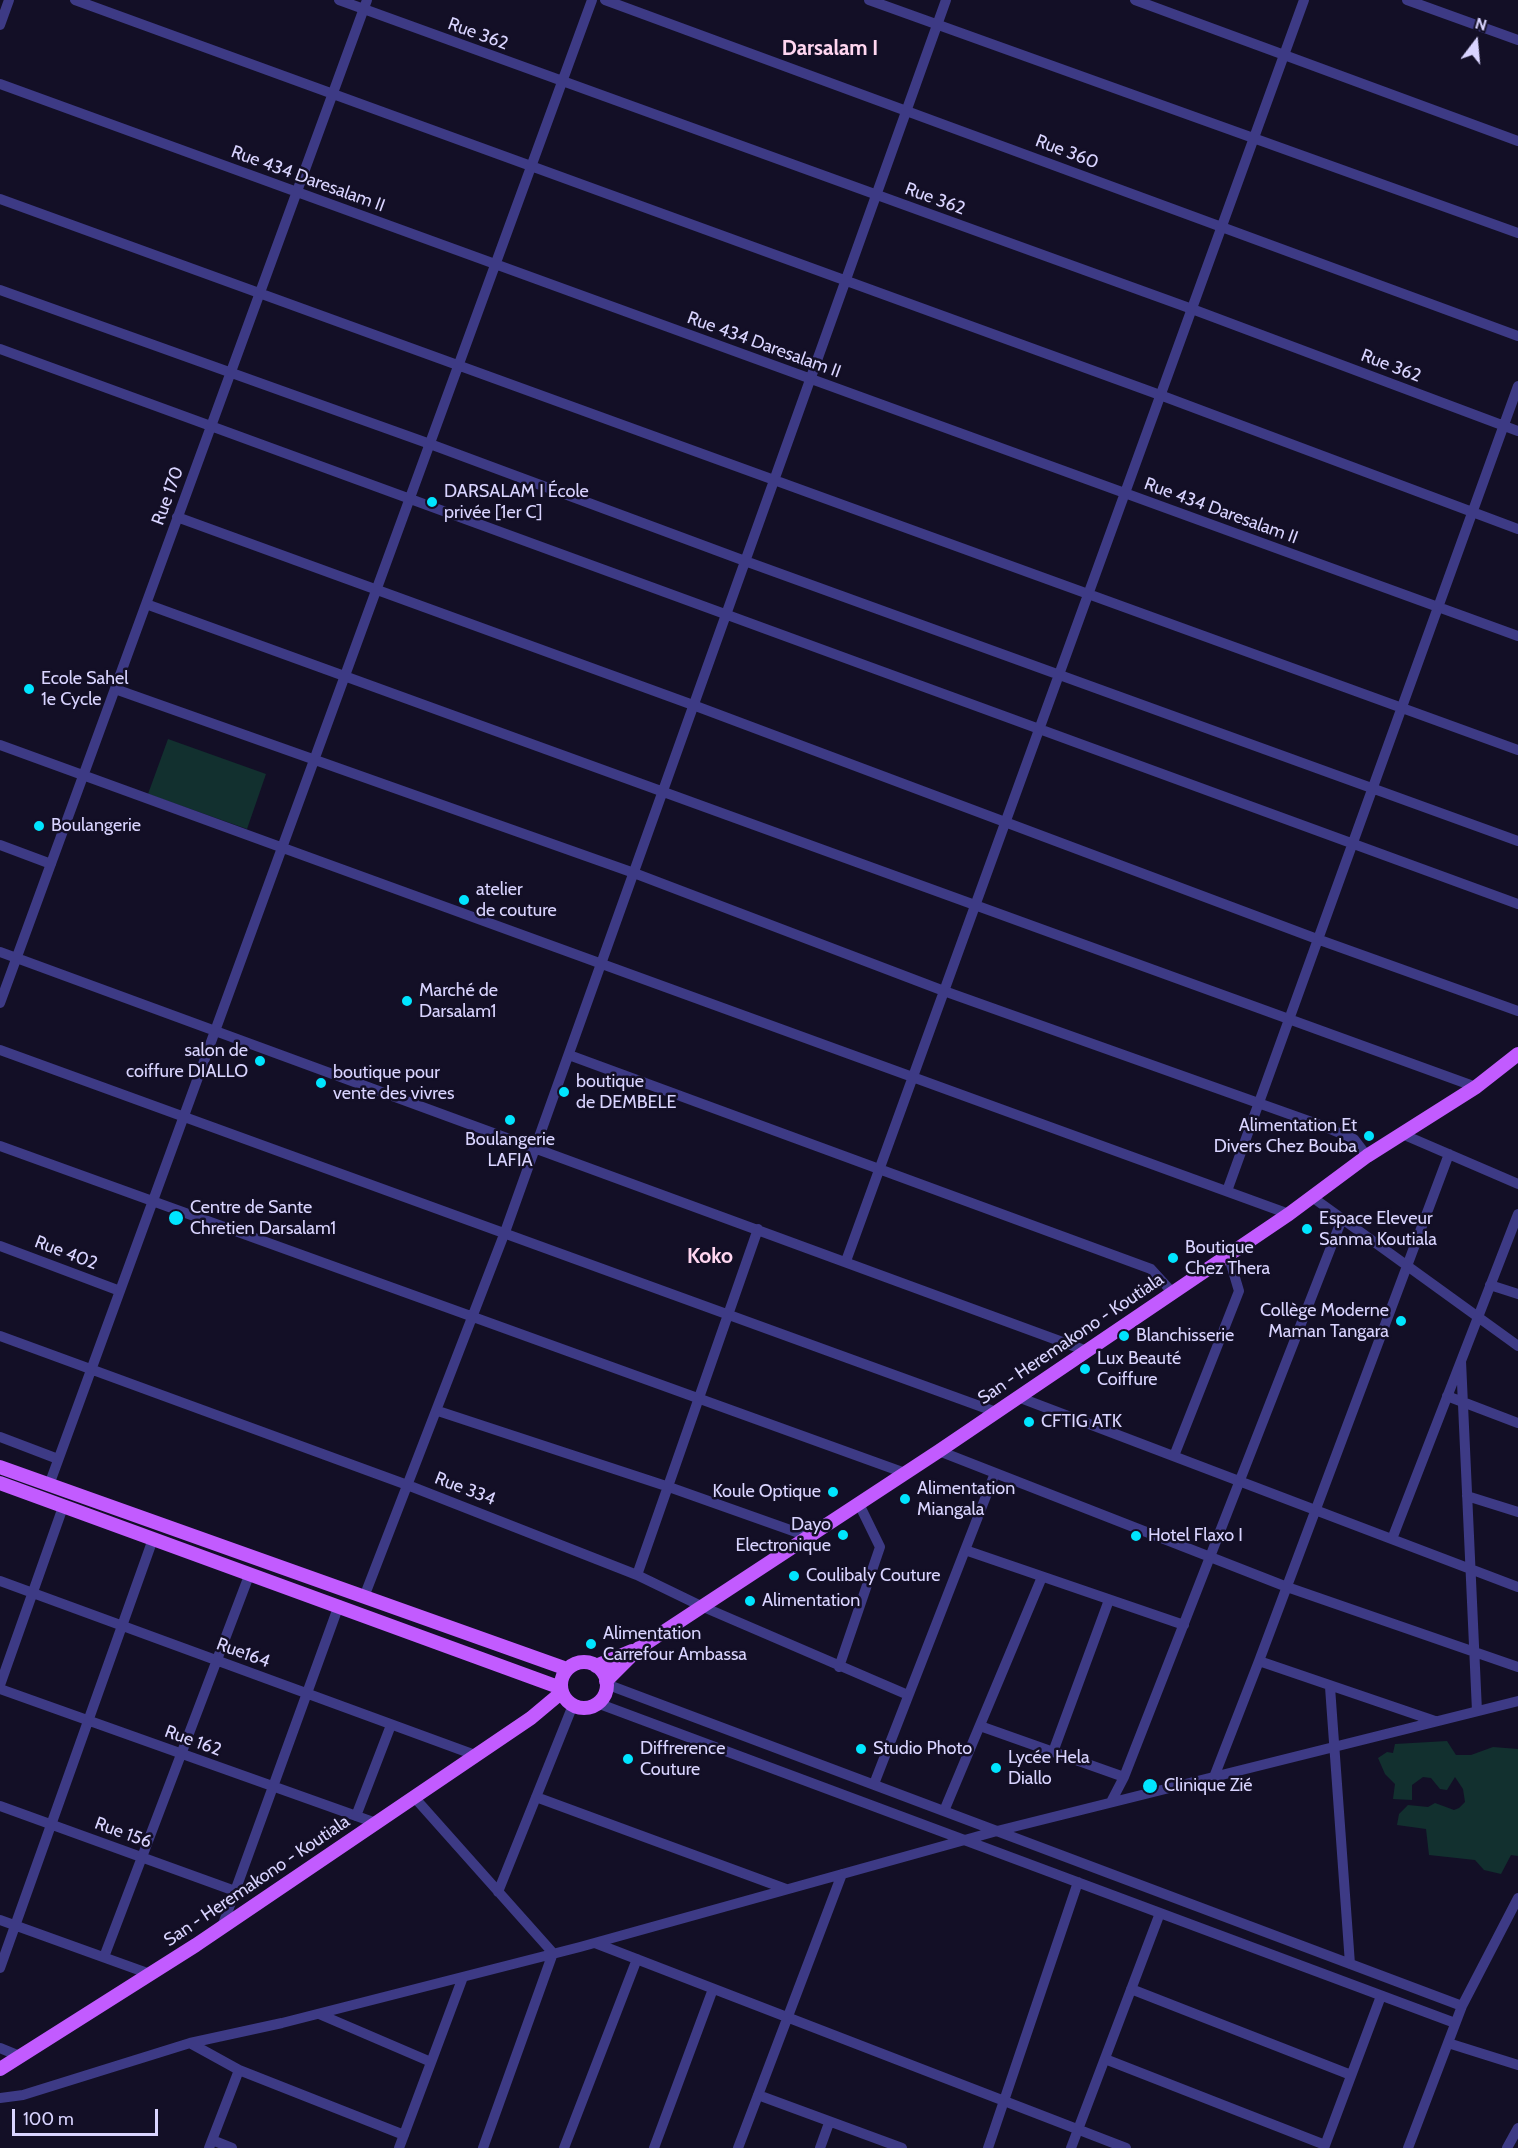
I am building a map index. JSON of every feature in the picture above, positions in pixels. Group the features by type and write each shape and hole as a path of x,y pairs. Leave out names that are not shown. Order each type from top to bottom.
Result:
{"main road":[{"name":"San - Heremakono - Koutiala","path":"639,1648 810,1537 1087,1351 1289,1214 1367,1156 1476,1088 1518,1054"},
{"path":"0,1467 567,1669"},
{"path":"0,1483 339,1605 562,1690 573,1705"},
{"path":"531,1718 562,1690 562,1678 567,1669 581,1662 596,1666 639,1648"},
{"path":"531,1718 573,1705 585,1707 597,1703 604,1695 606,1682 639,1648"},
{"path":"596,1666 606,1682"},
{"name":"San - Heremakono - Koutiala","path":"0,2069 222,1927 531,1718"}],"street":[{"path":"0,25 9,0"},
{"path":"75,0 846,280 1518,530"},
{"name":"Rue 362","path":"339,0 365,4 562,82 1192,309 1518,431"},
{"path":"49,1485 592,0"},
{"name":"Rue 360","path":"605,0 907,109 1518,336"},
{"path":"869,0 1518,233"},
{"path":"364,1597 410,1486 505,1232 946,0"},
{"path":"1135,0 1518,141"},
{"path":"846,1261 1304,0"},
{"path":"1407,0 1518,40"},
{"name":"Rue 170","path":"0,1003 365,4"},
{"name":"Rue 434 Daresalam II","path":"0,84 1518,636"},
{"path":"0,199 1518,750"},
{"path":"0,290 1373,786 1518,841"},
{"path":"0,349 1518,904"},
{"path":"1227,1191 1518,386"},
{"path":"177,518 693,705 1317,939 1518,1011"},
{"path":"146,604 1476,1088"},
{"path":"115,690 634,873 945,991 1354,1139 1367,1156"},
{"path":"0,745 1289,1214"},
{"path":"0,846 51,864"},
{"path":"0,952 1087,1351"},
{"path":"0,1050 996,1412"},
{"path":"569,1055 1151,1269 1172,1292"},
{"path":"1402,1134 1518,1184"},
{"path":"0,1146 905,1473"},
{"path":"1214,1777 1449,1154"},
{"path":"1312,1197 1518,1346"},
{"path":"1392,1539 1518,1214"},
{"path":"1111,1802 1124,1777 1342,1219"},
{"path":"637,1575 758,1230"},
{"name":"Rue 402","path":"0,1246 120,1291"},
{"path":"1174,1456 1239,1291 1228,1254"},
{"path":"1490,1285 1518,1294"},
{"name":"Rue 334","path":"0,1336 410,1486 637,1575 701,1606 908,1695"},
{"path":"1461,1361 1477,1711"},
{"path":"1447,1396 1518,1423"},
{"path":"1018,1397 1518,1587"},
{"path":"438,1411 669,1487 810,1537"},
{"path":"0,1437 58,1459"},
{"path":"939,1451 1287,1587 1518,1667"},
{"path":"874,1784 995,1473"},
{"path":"1467,1496 1518,1512"},
{"path":"839,1667 880,1547 859,1504"},
{"path":"0,1687 63,1506"},
{"path":"0,1968 153,1539"},
{"path":"965,1550 1184,1625"},
{"path":"104,1957 250,1573"},
{"path":"944,1811 1042,1577"},
{"name":"Rue164","path":"0,1581 475,1755"},
{"path":"1053,1752 1109,1600"},
{"path":"222,1927 339,1605"},
{"path":"1259,1662 1435,1722"},
{"path":"606,1682 1462,2006"},
{"name":"Rue 162","path":"0,1687 88,1721 375,1823"},
{"path":"1330,1687 1350,1964"},
{"path":"0,2098 23,2095 190,2043 595,1943 997,1831 1518,1701"},
{"path":"597,1703 1455,2023"},
{"path":"498,1892 573,1705"},
{"path":"356,1816 391,1725"},
{"path":"980,1726 1124,1777"},
{"path":"414,1797 553,1953"},
{"path":"536,1797 787,1890"},
{"name":"Rue 156","path":"0,1806 235,1891"},
{"path":"738,2148 842,1874"},
{"path":"988,2148 1078,1882"},
{"path":"1408,2148 1462,2006 1518,1898"},
{"path":"1071,2148 1160,1913"},
{"path":"0,1920 150,1974"},
{"path":"595,1943 1126,2148"},
{"path":"483,2148 553,1953"},
{"path":"564,2148 637,1959"},
{"path":"399,2148 463,1977"},
{"path":"654,2148 713,1989"},
{"path":"1131,1989 1352,2075"},
{"path":"1105,2059 1325,2147 1381,1996"},
{"path":"319,2013 431,2062"},
{"path":"190,2043 239,2070 404,2135"},
{"path":"1448,2043 1518,2065"},
{"path":"0,2048 22,2057"},
{"path":"232,2148 211,2144 239,2070"},
{"path":"759,2095 900,2148"},
{"path":"820,2148 829,2122"},
{"path":"1507,2148 1518,2128"}],"green space":[{"path":"168,739 266,774 247,829 148,794"},
{"path":"1447,1741 1456,1755 1471,1755 1493,1747 1518,1749 1518,1856 1511,1855 1501,1874 1484,1870 1475,1860 1429,1855 1426,1829 1397,1825 1399,1814 1408,1805 1428,1807 1435,1803 1454,1810 1459,1808 1465,1802 1463,1789 1455,1777 1447,1790 1440,1789 1431,1778 1423,1777 1412,1785 1412,1800 1393,1799 1395,1784 1385,1774 1378,1758 1387,1752 1393,1753 1395,1744"}],"place":[{"name":"DARSALAM I École privée [1er C]","path":"432,502"},
{"name":"Ecole Sahel 1e Cycle","path":"29,689"},
{"name":"Boulangerie","path":"39,826"},
{"name":"atelier de couture","path":"464,900"},
{"name":"Marché de Darsalam1","path":"407,1001"},
{"name":"salon de coiffure DIALLO","path":"260,1061"},
{"name":"boutique pour vente des vivres","path":"321,1083"},
{"name":"boutique de DEMBELE","path":"564,1092"},
{"name":"Boulangerie LAFIA","path":"510,1120"},
{"name":"Alimentation Et Divers Chez Bouba","path":"1369,1136"},
{"name":"Centre de Sante Chretien Darsalam1","path":"176,1218"},
{"name":"Espace Eleveur Sanma Koutiala","path":"1307,1229"},
{"name":"Boutique Chez Thera","path":"1173,1258"},
{"name":"Collège Moderne Maman Tangara","path":"1401,1321"},
{"name":"Blanchisserie","path":"1124,1336"},
{"name":"Lux Beauté Coiffure","path":"1085,1369"},
{"name":"CFTIG ATK","path":"1029,1422"},
{"name":"Koule Optique","path":"833,1492"},
{"name":"Alimentation Miangala","path":"905,1499"},
{"name":"Dayo Electronique","path":"843,1535"},
{"name":"Hotel Flaxo I","path":"1136,1536"},
{"name":"Coulibaly Couture","path":"794,1576"},
{"name":"Alimentation","path":"750,1601"},
{"name":"Alimentation Carrefour Ambassa","path":"591,1644"},
{"name":"Studio Photo","path":"861,1749"},
{"name":"Diffrerence Couture","path":"628,1759"},
{"name":"Lycée Hela Diallo","path":"996,1768"},
{"name":"Clinique Zié","path":"1150,1786"}],"district":[{"name":"Darsalam I","path":"830,49"},
{"name":"Koko","path":"710,1257"}]}
